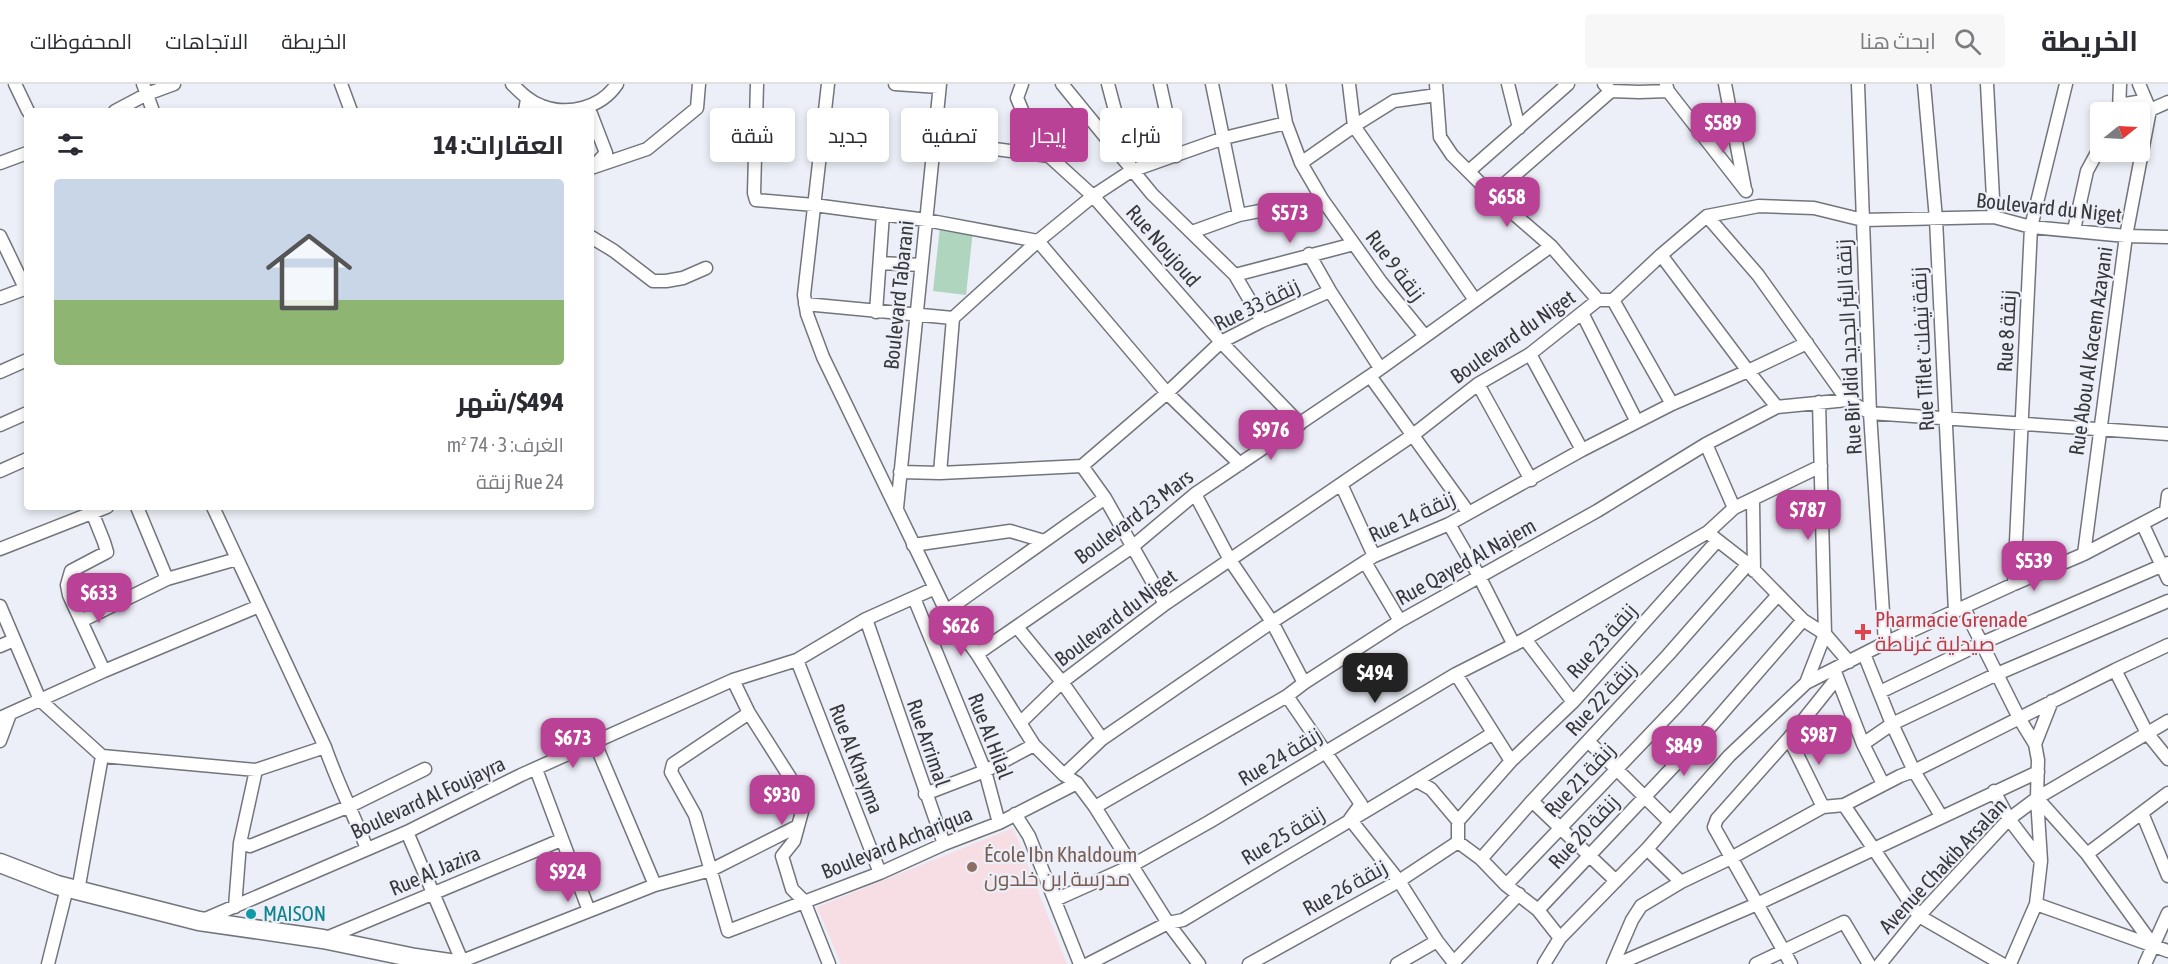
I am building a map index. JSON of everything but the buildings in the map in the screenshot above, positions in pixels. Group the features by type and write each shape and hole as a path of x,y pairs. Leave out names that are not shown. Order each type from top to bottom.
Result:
{"main road":[{"path":"0,863 73,889 199,921 323,939 414,961 461,963"}],"street":[{"path":"15,84 26,108"},
{"path":"119,108 145,89 174,84"},
{"path":"341,84 350,108"},
{"path":"512,84 526,105 549,108"},
{"path":"592,108 617,84"},
{"path":"594,167 647,149 698,108 699,84"},
{"path":"758,84 754,193 756,200 814,204 926,220 1038,241 1167,393 1240,464"},
{"path":"828,84 804,295 823,357 933,589 946,611 977,654 1034,745 1064,775 1077,783 1095,807 1168,923 1199,964"},
{"path":"895,84 939,85"},
{"name":"Rue Noujoud","path":"1021,108 1017,98 1022,84"},
{"path":"1062,84 1131,171 1235,275 1262,321"},
{"path":"1108,84 1131,171"},
{"path":"1160,84 1165,108"},
{"path":"1212,84 1239,215"},
{"name":"Rue 9 زنقة","path":"1279,84 1286,123 1301,163 1322,199 1381,282 1425,335"},
{"path":"1349,84 1354,126 1475,300"},
{"path":"1508,84 1519,128"},
{"path":"1469,171 1568,84"},
{"path":"1725,84 1746,191"},
{"name":"Rue Bir Jdid زنقة البئر الجديد","path":"1858,84 1870,414 1885,643"},
{"name":"Rue Tiflet زنقة تيفلت","path":"1924,84 1936,219 1959,610"},
{"path":"1988,84 1994,217"},
{"name":"Rue 8 زنقة","path":"2014,584 2031,227 2066,84"},
{"path":"2119,102 2120,84"},
{"path":"2139,84 2147,102"},
{"name":"Boulevard Tabarani","path":"937,108 939,85"},
{"path":"1492,195 1607,87 1667,87 1759,206"},
{"path":"145,89 152,108"},
{"path":"1301,163 1394,101 1436,89 1440,137 1452,155 1492,195 1551,246 1598,300"},
{"path":"2150,110 2168,102"},
{"path":"594,121 606,153 594,166"},
{"path":"1182,154 1224,138 1286,123"},
{"path":"0,163 24,154"},
{"name":"Boulevard Tabarani","path":"896,509 932,162"},
{"name":"Rue Noujoud","path":"1056,162 1093,196 1221,342 1300,424"},
{"path":"940,473 953,318 1038,241 1093,196 1131,171 1158,162"},
{"path":"2074,230 2087,171 2092,162"},
{"name":"Rue Abou Al Kacem Azayani","path":"2084,554 2137,162"},
{"path":"1192,232 1239,215 1322,199"},
{"name":"Boulevard du Niget","path":"1020,723 1062,682 1165,604 1413,435 1478,384 1530,354 1598,300 1613,300 1707,216 1759,206 1814,208 1863,220 1994,217 2031,227 2126,236 2168,237"},
{"path":"876,312 883,214"},
{"path":"1707,216 1758,275 1847,400 1870,414 2168,434"},
{"path":"0,236 24,284"},
{"path":"594,239 614,250 653,281 666,282 684,278 706,268"},
{"path":"1235,275 1354,244"},
{"name":"Boulevard 23 Mars","path":"977,654 1132,547 1195,494 1375,372 1551,246"},
{"path":"1309,254 1330,291"},
{"path":"1661,255 1777,407"},
{"path":"880,263 921,265"},
{"path":"0,298 24,289"},
{"name":"Rue 33 زنقة","path":"1082,466 1167,393 1221,342 1330,291 1413,435 1468,512"},
{"path":"1613,300 1672,404"},
{"path":"805,304 953,318"},
{"path":"1582,313 1637,422"},
{"name":"Rue 14 زنقة","path":"1064,775 1102,740 1272,622 1369,559 1449,524 1582,450 1672,404 1807,343"},
{"path":"1530,354 1582,450"},
{"path":"0,372 24,361"},
{"path":"1478,384 1531,480"},
{"name":"Rue Qayed Al Najem","path":"1095,807 1287,696 1400,621 1597,511 1706,444 1777,407 1847,400"},
{"path":"1544,964 1560,938 1647,849 1729,756 1806,683 1825,634 1819,402"},
{"path":"0,425 24,414"},
{"path":"1706,444 1734,508"},
{"path":"0,471 24,460"},
{"path":"900,472 940,473 1082,466 1106,498 1165,604"},
{"path":"1821,466 1753,501 1734,508 1713,536 1751,568 1803,620 1825,634 1849,662"},
{"path":"1341,484 1369,559 1400,621"},
{"path":"1195,494 1230,560 1272,622 1304,683"},
{"path":"1791,964 1714,827 1717,819 1789,738 1836,674 1849,662 1885,643 2084,554 2143,525 2167,510 2168,495"},
{"path":"946,611 1106,498"},
{"path":"1751,568 1753,501"},
{"path":"0,549 91,510 107,552 71,571 67,591 104,671"},
{"path":"138,510 167,579"},
{"path":"214,510 325,747 333,773 350,806 367,849"},
{"path":"1449,524 1519,642 1573,702"},
{"path":"2143,525 2165,564 2168,579"},
{"path":"913,545 1010,531 1044,542"},
{"name":"Rue 24 زنقة","path":"1055,900 1131,866 1326,753 1352,735 1456,674 1713,536"},
{"name":"Rue 23 زنقة","path":"1458,821 1511,761 1573,702 1713,536"},
{"path":"81,621 167,579 237,559"},
{"path":"1880,692 1982,643 2165,564"},
{"name":"Rue 22 زنقة","path":"1481,859 1532,801 1751,568"},
{"name":"Boulevard Al Foujayra","path":"199,921 406,832 536,769 733,680 797,660 866,620 933,589"},
{"name":"Rue 21 زنقة","path":"1506,885 1561,830 1778,595"},
{"name":"Rue Al Hilal","path":"914,598 985,771 999,823"},
{"path":"1863,744 1892,724 1998,674 2168,602"},
{"path":"0,606 40,700 102,756 256,770 325,747"},
{"path":"0,741 5,716 104,671 259,606"},
{"path":"1959,610 1982,643 2036,748"},
{"name":"Rue Arrimal","path":"866,620 944,844"},
{"name":"Rue 20 زنقة","path":"1538,910 1704,734 1803,620"},
{"path":"1017,627 1062,682 1102,740"},
{"path":"0,646 15,640"},
{"path":"1613,964 1632,920 1641,906 1681,882 1731,858 1823,807 1844,805 2168,645"},
{"path":"1864,654 1914,771 1941,816"},
{"name":"Rue Al Khayma","path":"797,660 880,873"},
{"path":"2115,670 2147,733 2168,759"},
{"path":"1456,674 1511,761"},
{"path":"1806,683 1836,674"},
{"path":"1836,674 1863,744 1883,784"},
{"path":"733,680 749,713 798,789 803,808 794,841 782,856 792,889 804,901 830,964"},
{"path":"1287,696 1361,804 1350,819 1399,881 1437,941 1455,963 1519,894"},
{"path":"2010,964 2036,904 2041,861 2036,748 2052,701"},
{"path":"711,870 695,815 671,772 673,764 749,713"},
{"name":"Avenue Chakib Arsalan","path":"1880,964 1919,916 2009,819 2037,798 2168,721"},
{"name":"Rue 25 زنقة","path":"1088,964 1168,923 1183,920 1417,781 1493,733"},
{"path":"1789,738 1823,807"},
{"path":"1589,742 1670,822"},
{"path":"595,743 655,885"},
{"path":"925,794 985,771 1034,745"},
{"path":"48,964 73,889 102,756"},
{"path":"240,843 250,846 350,806 424,769"},
{"path":"536,769 589,910"},
{"path":"235,907 240,843 256,770"},
{"path":"1618,964 1758,904 2038,772"},
{"path":"1417,781 1431,789 1458,821 1458,842 1481,859 1506,885 1538,910 1560,938"},
{"name":"Boulevard Achariqua","path":"711,870 728,931 880,873 944,844 999,823 1077,783"},
{"path":"1994,791 2009,819 2041,861"},
{"path":"2087,854 2168,793"},
{"path":"2037,798 2087,854 2152,945"},
{"path":"1532,801 1616,881"},
{"path":"1844,805 1919,916 2002,964"},
{"path":"2142,813 2168,876"},
{"path":"1015,814 1029,836 1080,964"},
{"path":"406,832 461,963 655,885 711,870 798,826"},
{"name":"Rue Al Jazira","path":"323,939 561,840"},
{"name":"Rue 26 زنقة","path":"1248,964 1399,881 1458,842"},
{"path":"1647,849 1681,882"},
{"path":"2036,904 2168,951"},
{"path":"2145,964 2168,913"},
{"path":"1756,964 1844,922 1869,964"},
{"path":"1397,964 1437,941"}],"shaded area":[{"name":"École Ibn Khaldoum مدرسة ابن خلدون","path":"1013,828 1067,964 841,964 817,907"}],"green space":[{"path":"940,227 973,230 966,295 933,291"}],"place":[{"name":"Pharmacie Grenade صيدلية غرناطة","path":"1863,632"},
{"name":"École Ibn Khaldoum مدرسة ابن خلدون","path":"972,867"},
{"name":"MAISON","path":"251,914"}]}
